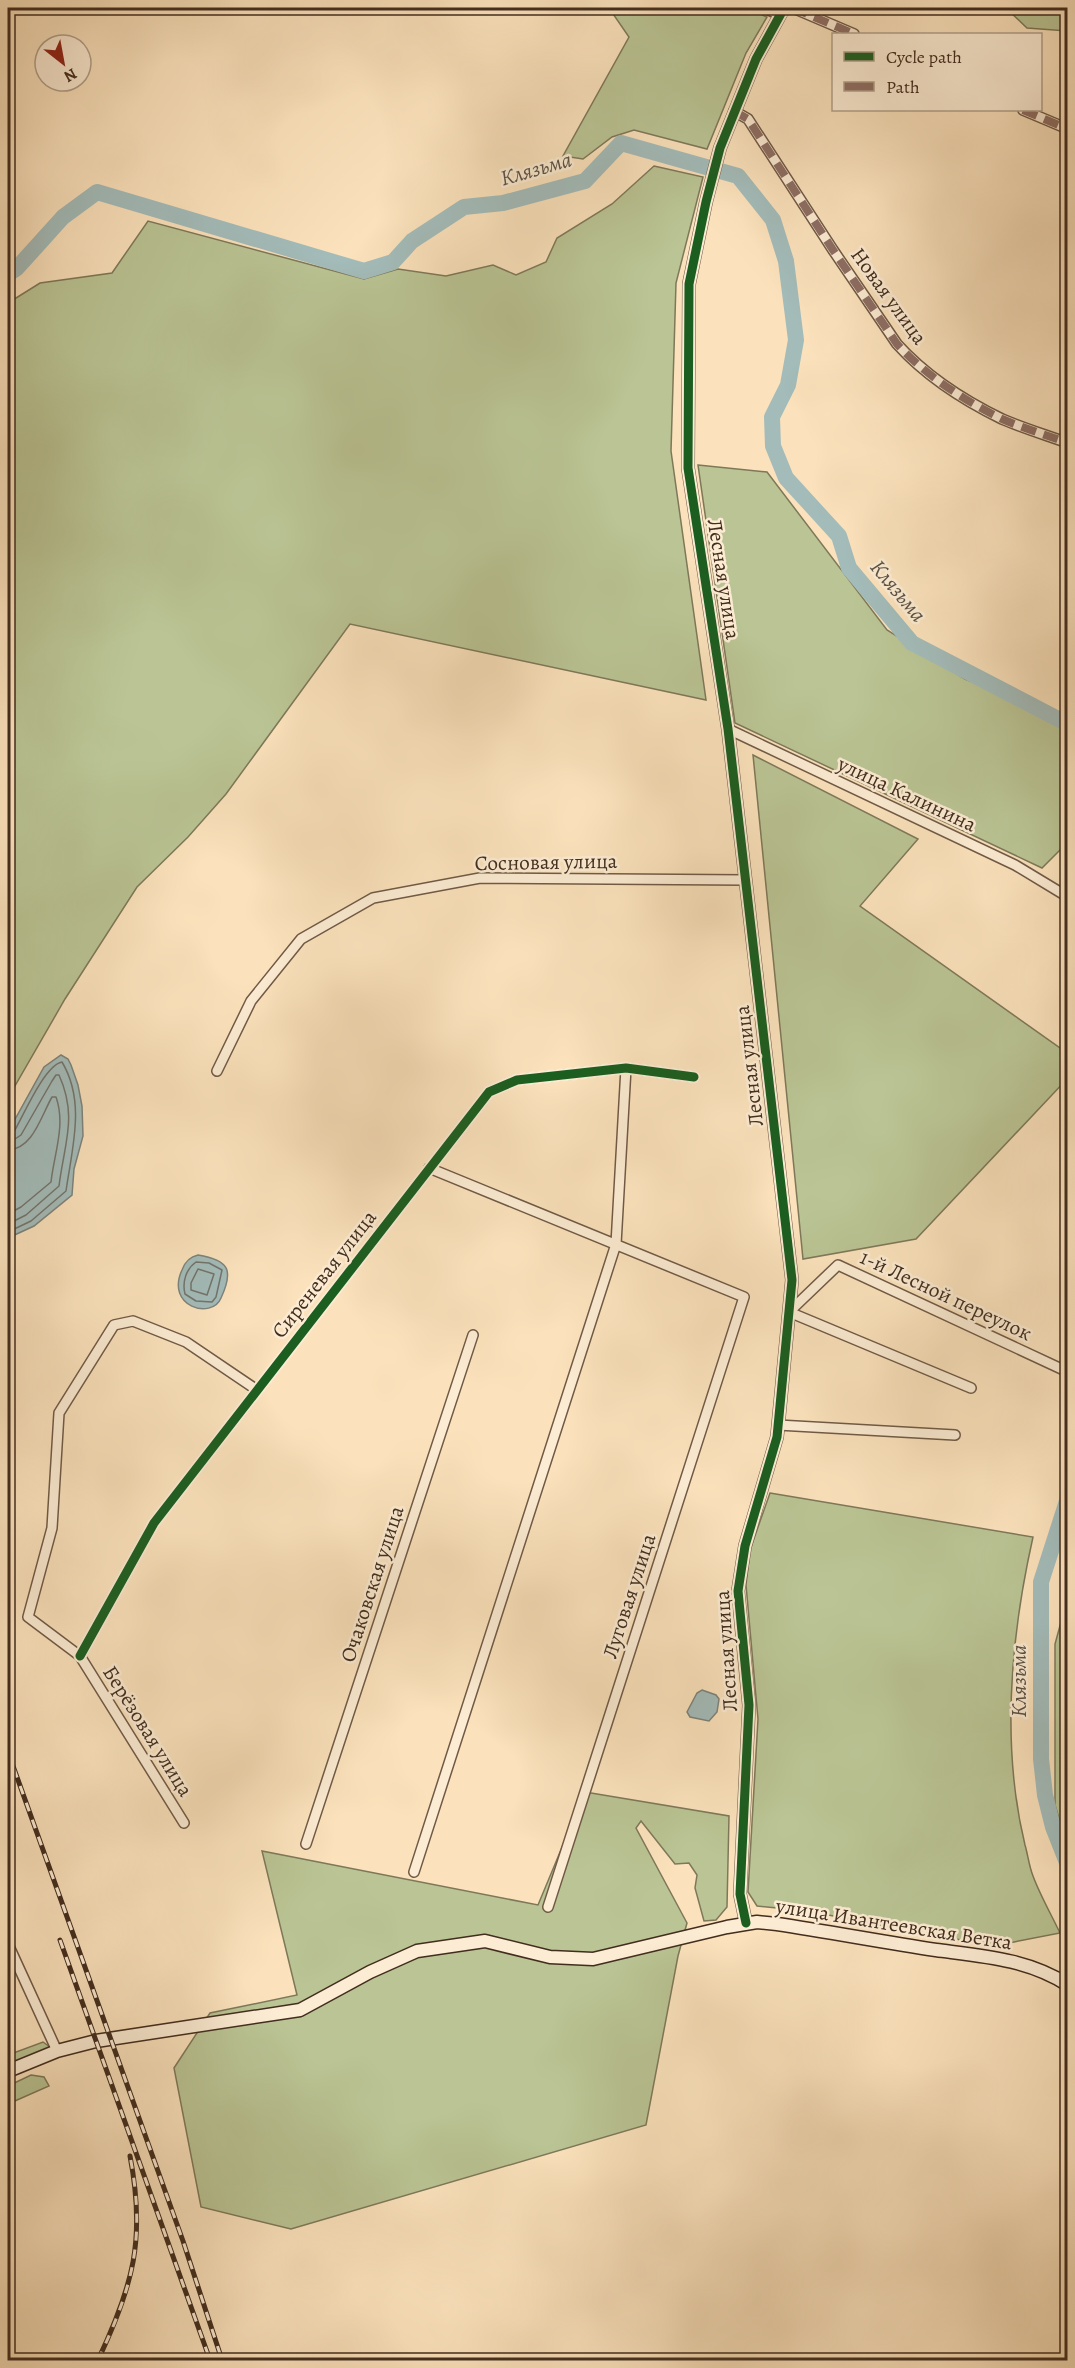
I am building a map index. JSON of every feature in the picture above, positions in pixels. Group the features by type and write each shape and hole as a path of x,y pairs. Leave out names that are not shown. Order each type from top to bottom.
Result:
{"main road":[{"name":"улица Ивантеевская Ветка","path":"8,2071 57,2051 85,2043 300,2010 370,1972 417,1951 485,1941 550,1957 593,1959 746,1923 777,1923 936,1950 989,1956 1039,1970 1068,1985"}],"street":[{"path":"764,8 782,11"},
{"path":"793,8 852,33"},
{"name":"Лесная улица","path":"746,1923 741,1894 748,1705 738,1591 744,1546 777,1437 792,1280 728,729 688,468 689,284 720,148 756,59 782,11"},
{"name":"Новая улица","path":"734,111 748,119 833,250 897,344 910,358 944,384 1002,419 1068,443"},
{"path":"1025,111 1068,129"},
{"name":"улица Калинина","path":"728,729 1015,865 1068,897"},
{"name":"Сосновая улица","path":"217,1071 251,1001 301,939 373,898 480,878 745,880"},
{"path":"414,1872 616,1244 626,1068"},
{"name":"Сиреневая улица","path":"80,1656 154,1523 489,1092 517,1080 626,1068 694,1077"},
{"path":"429,1168 616,1244"},
{"name":"Луговая улица","path":"548,1907 744,1297 616,1244"},
{"name":"1-й Лесной переулок","path":"789,1312 838,1265 1068,1372"},
{"path":"789,1312 971,1388"},
{"name":"Берёзовая улица","path":"184,1823 80,1656 28,1617 52,1528 59,1413 114,1325 133,1321 186,1342 257,1390"},
{"name":"Очаковская улица","path":"306,1844 473,1335"},
{"path":"778,1425 955,1435"},
{"path":"8,1944 57,2051"}],"green space":[{"path":"609,8 746,8 767,17 746,53 707,149 634,130 612,137 583,159 563,156 629,37"},
{"path":"1006,8 1067,8 1067,31 1027,28"},
{"path":"654,166 703,177 676,283 671,451 706,700 350,624 226,794 188,837 137,887 65,999 8,1098 8,303 40,283 112,273 148,221 364,279 398,269 446,276 493,265 516,275 546,262 557,238 612,204"},
{"path":"698,465 767,472 887,630 965,679 1067,720 1067,843 1042,868 735,723"},
{"path":"753,755 918,839 860,906 1067,1053 1067,1079 916,1239 803,1259"},
{"path":"770,1493 1033,1537 1025,1574 1014,1651 1011,1730 1013,1769 1030,1868 1060,1933 993,1946 807,1911 757,1906 748,1892 758,1719 746,1585 750,1550"},
{"path":"1067,1600 1067,1845 1055,1805 1055,1644"},
{"path":"585,1792 729,1816 727,1907 716,1920 704,1921 695,1888 697,1875 689,1863 675,1864 641,1821 636,1828 687,1923 678,1956 646,2125 291,2229 201,2207 174,2068 210,2013 297,1995 262,1851 538,1905"},
{"path":"43,2042 50,2047 8,2067 8,2055"},
{"path":"31,2075 44,2077 49,2086 8,2104 8,2086"}],"water":[{"path":"61,1055 68,1059 71,1065 82,1106 83,1136 74,1169 72,1195 34,1226 8,1238 8,1132 44,1067"},
{"path":"198,1255 222,1263 228,1273 221,1298 216,1305 209,1308 200,1309 192,1306 184,1301 180,1293 178,1283 183,1267 186,1262"},
{"path":"702,1690 716,1695 719,1699 717,1712 709,1721 690,1717 687,1712 697,1693"}],"waterway":[{"name":"Клязьма","path":"8,274 17,268 63,217 97,192 364,271 393,262 412,241 464,207 503,203 585,181 621,143 738,176 773,220 786,261 796,340 788,385 772,417 773,446 786,478 839,536 849,568 912,643 1062,721 1068,720"},
{"name":"Клязьма","path":"1068,1498 1041,1582 1041,1759 1045,1795 1053,1827 1068,1865"}],"railway":[{"path":"8,1752 183,2241 222,2360"},
{"path":"60,1940 210,2360"},
{"path":"98,2360 120,2309 133,2261 137,2212 130,2156"}],"marked path":[{"path":"793,8 852,33"},
{"path":"734,111 748,119 833,250 897,344 908,355 960,396 988,412 1068,443"},
{"path":"1025,111 1068,129"}],"cycle path":[{"path":"746,1923 740,1894 749,1705 738,1591 745,1546 777,1437 792,1280 728,729 688,468 689,284 720,148 756,59 784,8"},
{"path":"80,1656 154,1523 489,1092 517,1080 626,1068 694,1077"}]}
